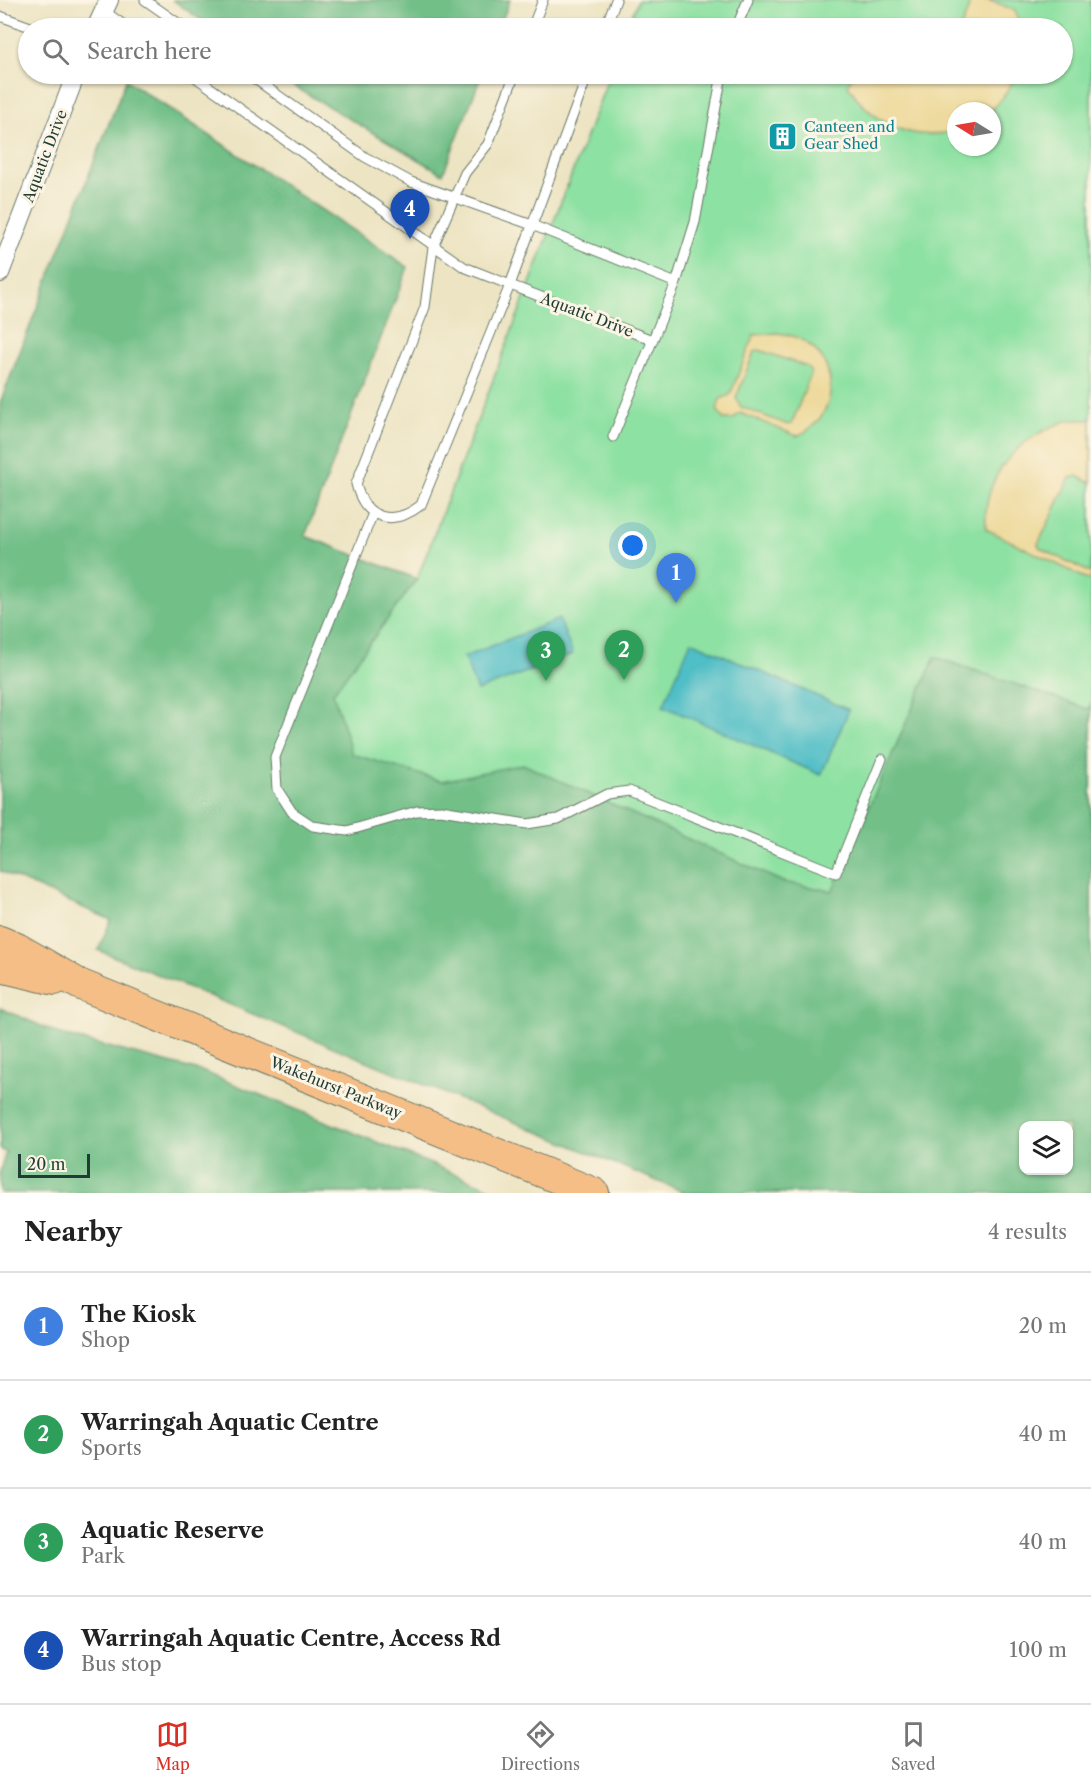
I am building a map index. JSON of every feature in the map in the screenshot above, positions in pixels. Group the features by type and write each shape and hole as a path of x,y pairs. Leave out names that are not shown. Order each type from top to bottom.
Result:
{"main road":[{"name":"Wakehurst Parkway","path":"0,941 17,948 79,984 594,1193"},
{"name":"Wakehurst Parkway","path":"0,968 79,984"}],"street":[{"name":"Aquatic Drive","path":"2,261 72,84"}],"lane":[{"path":"145,0 171,18"},
{"path":"536,18 543,0"},
{"path":"609,18 616,0"},
{"path":"740,18 748,0"},
{"path":"106,6 118,18"},
{"path":"0,16 18,23"},
{"name":"Aquatic Drive","path":"205,84 464,267 652,340 676,283 695,222 720,84"},
{"path":"262,84 365,157 411,182 532,225 676,283"},
{"path":"511,84 488,144 465,173 433,247 425,307 356,484 360,501 373,513 387,518 406,516 421,505 510,285 584,84"},
{"path":"613,436 652,340"},
{"path":"373,513 275,757 278,789 292,812 313,826 347,831 417,811 441,810 527,824 558,819 607,794 629,791 836,873 882,759"}],"green space":[{"path":"173,0 510,0 503,18 198,18"},
{"path":"638,0 1091,0 1091,919 963,1173 0,783 0,420 417,579 606,84 1073,84 1073,18 631,18"},
{"path":"124,84 132,84 408,267 305,536 417,579 333,693 352,754 442,781 523,764 783,882 832,891 935,657 1088,709 1091,704 1091,1193 686,1193 98,950 111,920 0,871 0,403"},
{"path":"290,84 478,84 443,174"},
{"path":"0,1008 62,1035 204,1072 502,1193 0,1193 0,1172 6,1152 0,1149"}],"sand":[{"path":"968,0 988,0 1015,10 1017,18 965,18 969,7"},
{"path":"848,84 1011,84 999,102 947,102 947,132 940,134 909,132 894,127 868,110"},
{"path":"777,333 797,338 813,347 823,361 829,377 830,394 825,410 814,425 797,436 740,413 733,419 724,419 717,410 720,399 730,395 754,335","holes":["759,350 808,367 811,373 792,423 788,425 741,407 736,398 754,352"]},
{"path":"1069,420 1091,420 1091,483 1077,476 1070,478 1038,544 1040,548 1091,573 1091,581 986,529 986,509 990,491 997,474 1007,460 1034,436"}],"water":[{"path":"559,619 573,654 477,691 464,657"},
{"path":"691,641 849,710 821,775 663,706"}],"place":[{"name":"Canteen and Gear Shed","path":"783,136"},
{"name":"Warringah Aquatic Centre, Access Rd","path":"410,239"},
{"name":"The Kiosk","path":"676,603"},
{"name":"Warringah Aquatic Centre","path":"624,680"},
{"name":"Aquatic Reserve","path":"546,681"}]}
